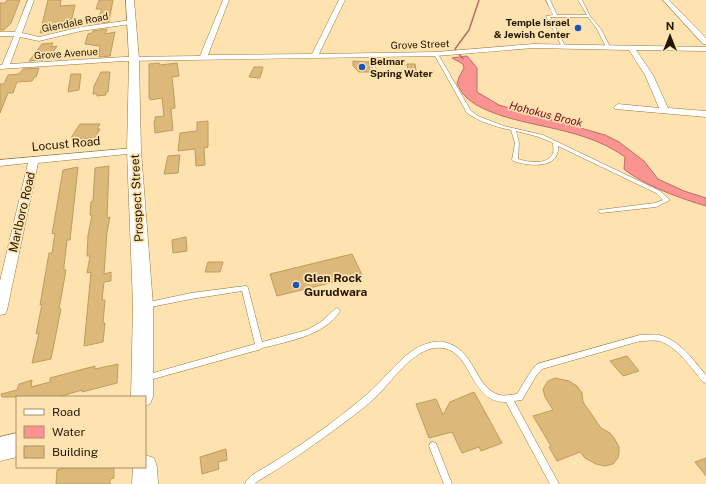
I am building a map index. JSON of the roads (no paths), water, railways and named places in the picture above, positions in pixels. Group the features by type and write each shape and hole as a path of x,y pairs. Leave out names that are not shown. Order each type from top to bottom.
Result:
{"main road":[{"name":"Prospect Street","path":"130,0 134,59 134,151 143,305 142,396"},
{"path":"0,450 16,444"},
{"path":"144,468 145,484"}],"street":[{"path":"3,67 20,34 26,11 31,0"},
{"path":"203,58 226,0"},
{"path":"314,57 342,0"},
{"path":"666,0 706,42"},
{"name":"Glendale Road","path":"0,34 20,34 30,38 39,39 81,29 131,22"},
{"name":"Grove Street","path":"134,59 372,56 436,54 518,47 563,46 706,48"},
{"path":"631,48 649,75 665,111"},
{"name":"Grove Avenue","path":"3,67 134,59"},
{"path":"618,107 706,114"},
{"name":"Locust Road","path":"0,163 134,151"},
{"name":"Marlboro Road","path":"0,310 34,160"}],"lane":[{"path":"548,0 555,15"},
{"path":"580,0 589,16 599,29 608,47"},
{"path":"563,46 548,16 589,16"},
{"path":"436,54 469,112 476,117 541,136 653,190 667,200 656,205 601,211"},
{"path":"372,56 375,70"},
{"path":"513,129 517,143 515,160 529,165 549,160 555,153 555,143"},
{"path":"143,305 245,288 259,347"},
{"path":"143,379 259,347 318,328 337,311"},
{"path":"249,484 255,478 306,446 370,397 414,354 432,344 455,349 465,358 483,389 498,398 519,397 525,390 533,372 540,366 640,338 661,339 669,343 678,349 706,380"},
{"path":"508,398 555,484"},
{"path":"433,446 448,484"}],"water":[{"path":"467,56 477,68 477,92 499,105 605,135 619,142 644,161 658,179 684,191 706,198 706,206 641,181 624,169 625,157 599,142 571,133 507,117 488,111 476,105 462,93 457,84 464,68 463,64 452,58"}],"waterway":[{"name":"Hohokus Brook","path":"463,59 455,49 469,30 479,0"}],"place":[{"name":"Temple Israel & Jewish Center","path":"578,28"},
{"name":"Belmar Spring Water","path":"362,67"},
{"name":"Glen Rock Gurudwara","path":"296,285"}]}
